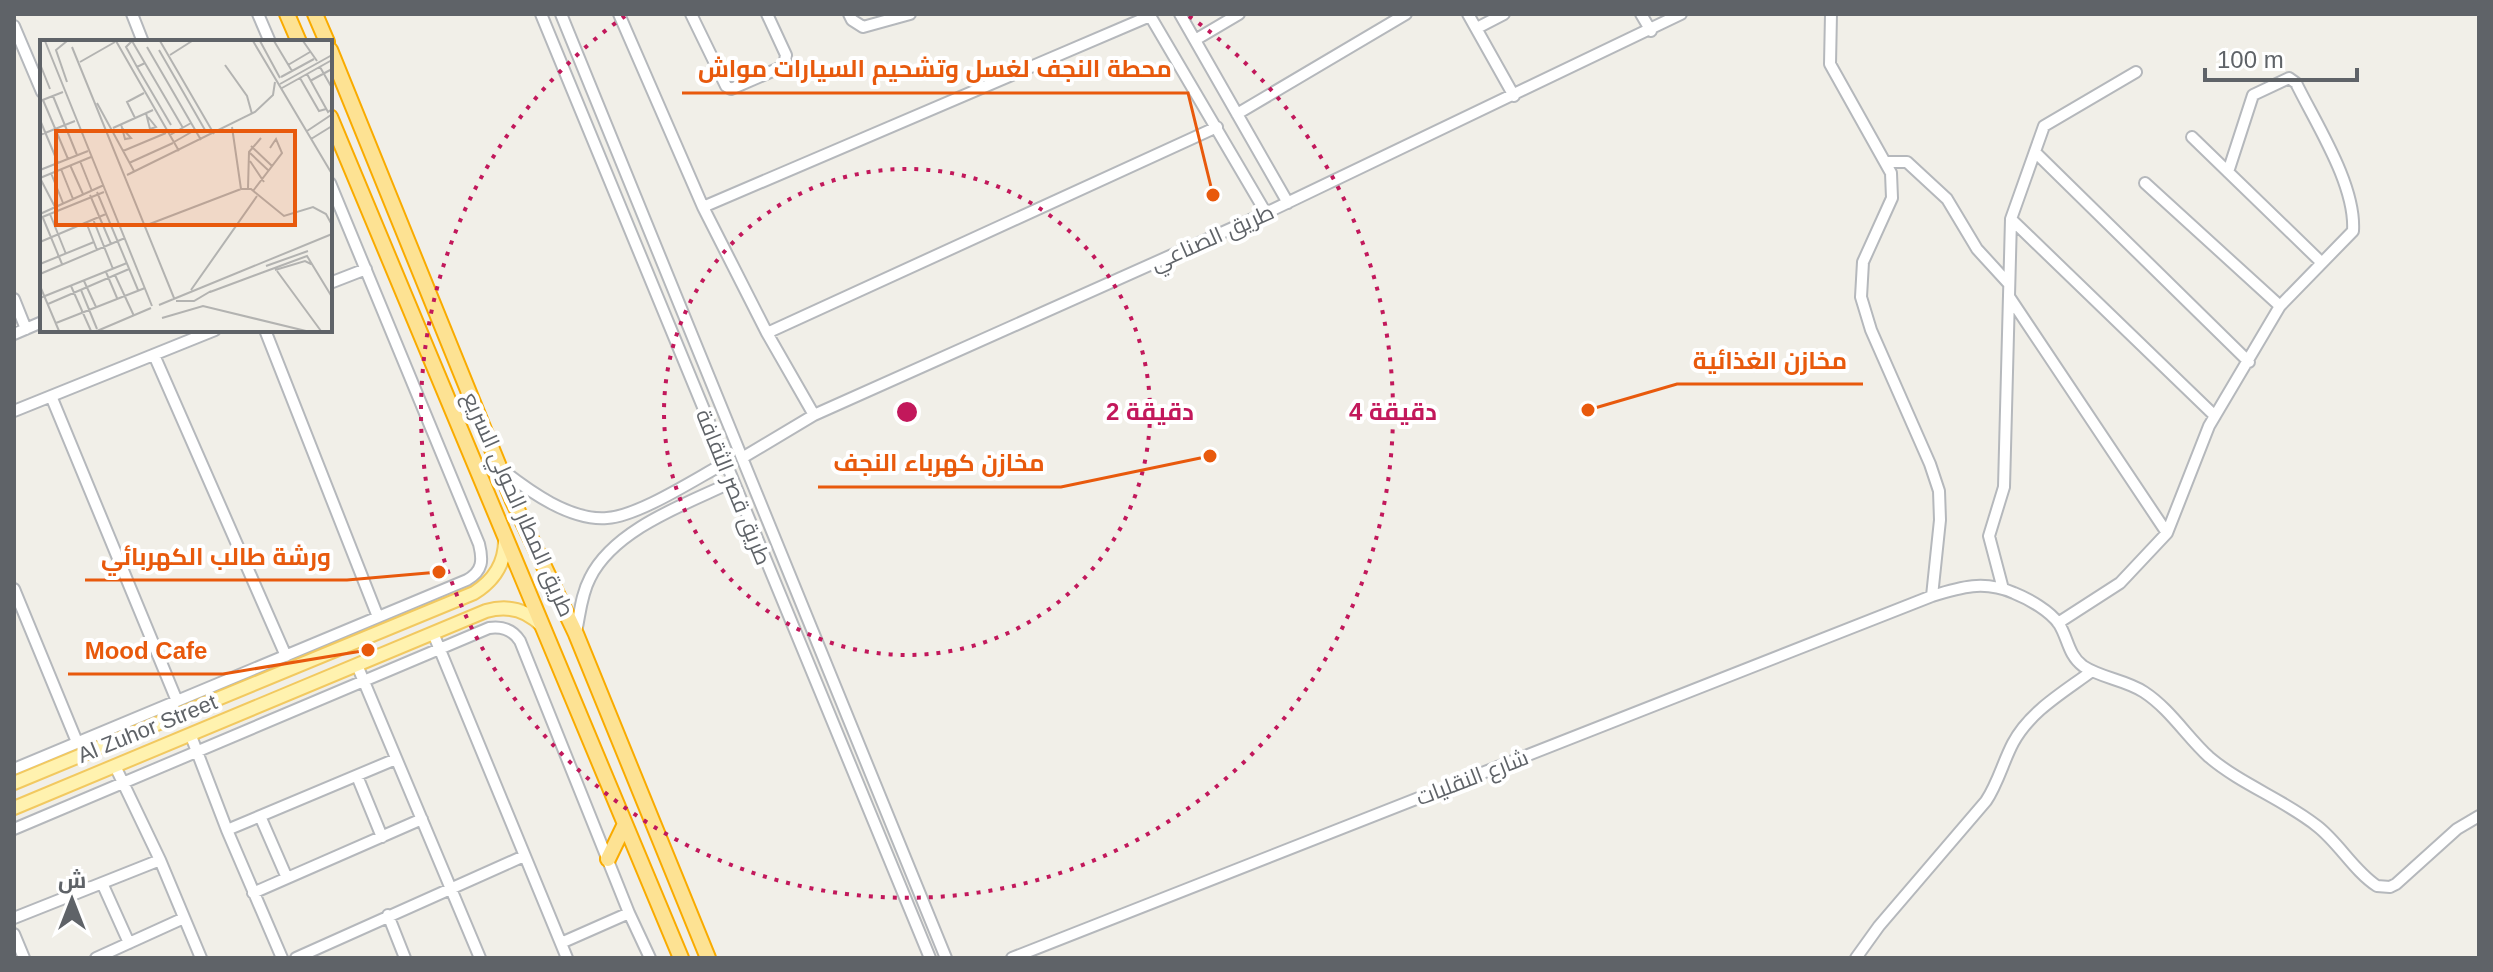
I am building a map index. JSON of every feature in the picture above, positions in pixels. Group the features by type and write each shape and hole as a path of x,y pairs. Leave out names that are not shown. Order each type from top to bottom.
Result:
{"highway":[{"path":"287,14 298,40"},
{"path":"315,14 326,40"},
{"name":"طريق المطار الحولي السريع","path":"332,55 501,469 576,634 708,958"},
{"name":"طريق المطار الحولي السريع","path":"332,122 681,958"},
{"path":"608,859 625,824"}],"main road":[{"name":"Al Zuhor Street","path":"14,783 134,726 340,648 387,618 474,593 490,581 504,555 503,526"},
{"name":"Al Zuhor Street","path":"14,808 486,611 504,608 529,615 543,627"},
{"path":"340,648 340,660 353,666"},
{"path":"293,668 302,675 303,687"}],"street":[{"path":"132,14 142,40"},
{"path":"258,14 269,40"},
{"name":"طريق قصر الثقافة","path":"541,14 930,958"},
{"name":"طريق قصر الثقافة","path":"561,14 946,958"},
{"path":"619,14 703,207 767,333 814,415"},
{"path":"691,14 726,86 731,89 784,66 786,55 767,14"},
{"path":"849,14 863,27 910,14"},
{"path":"1180,14 1288,203"},
{"path":"1195,40 1239,14"},
{"path":"1237,114 1406,14"},
{"path":"1468,14 1514,96"},
{"path":"1477,28 1504,14"},
{"path":"1641,14 1651,31"},
{"name":"طريق الصناعي","path":"742,458 814,415 1288,203 1651,31 1667,17 1681,14"},
{"path":"1831,14 1830,64 1891,173 1892,198 1863,262 1861,297 1871,330 1939,491 1940,520 1932,596"},
{"path":"703,207 1150,15 1266,213"},
{"path":"14,26 40,87"},
{"path":"2136,72 2044,126 2011,219 2004,487 1989,536 2003,589 2030,601 2058,623 2073,656 2092,671 2128,683 2146,693 2207,755 2245,783 2315,824 2377,886 2396,884 2457,829 2479,816"},
{"path":"2058,623 2120,583 2167,533 2215,416 2280,306 2353,231 2354,220 2344,180 2296,83 2289,78 2253,95 2228,172"},
{"path":"767,333 1217,127"},
{"path":"2192,137 2321,262"},
{"path":"2035,152 2249,362"},
{"path":"1886,162 1907,162 1947,199 1977,249 2010,284"},
{"path":"2145,183 2280,306"},
{"path":"14,769 77,742 134,726 177,701 387,618 476,575 482,562 481,553 366,269 334,205"},
{"path":"2011,219 2215,416"},
{"path":"332,282 366,269"},
{"path":"2009,296 2167,533"},
{"path":"14,299 26,329"},
{"path":"14,334 40,323"},
{"path":"14,411 210,332"},
{"path":"266,332 387,618"},
{"path":"154,355 286,656"},
{"path":"51,396 177,701"},
{"path":"711,430 729,423"},
{"path":"501,469 559,506 585,516 608,518 634,511 725,463"},
{"path":"576,634 588,581 613,547 655,520 732,482"},
{"name":"شارع النقليات","path":"1012,958 1932,596 1974,585 2003,589"},
{"path":"14,589 77,742"},
{"path":"788,617 804,609"},
{"path":"14,829 494,627 509,630 517,637 650,958"},
{"path":"433,633 567,958"},
{"path":"353,666 364,682 480,958"},
{"path":"1856,958 1917,879 1986,801 2013,744 2028,722 2092,671"},
{"path":"191,736 282,958"},
{"path":"227,830 396,759"},
{"path":"115,766 160,860 201,958"},
{"path":"357,776 382,837"},
{"path":"260,816 287,878"},
{"path":"253,893 422,819"},
{"path":"296,958 320,953 388,915 524,856"},
{"path":"14,918 160,860"},
{"path":"102,883 129,943"},
{"path":"561,943 629,913"},
{"path":"388,915 405,958"},
{"path":"96,958 184,918"},
{"path":"14,934 24,958"}],"place":[{"name":"محطة النجف لغسل وتشحيم السيارات مواش","path":"1213,195"},
{"name":"مخازن الغذائية","path":"1588,410"},
{"name":"مخازن كهرباء النجف","path":"1210,456"},
{"name":"ورشة طالب الكهربائي","path":"439,572"},
{"name":"Mood Cafe","path":"368,650"}]}
